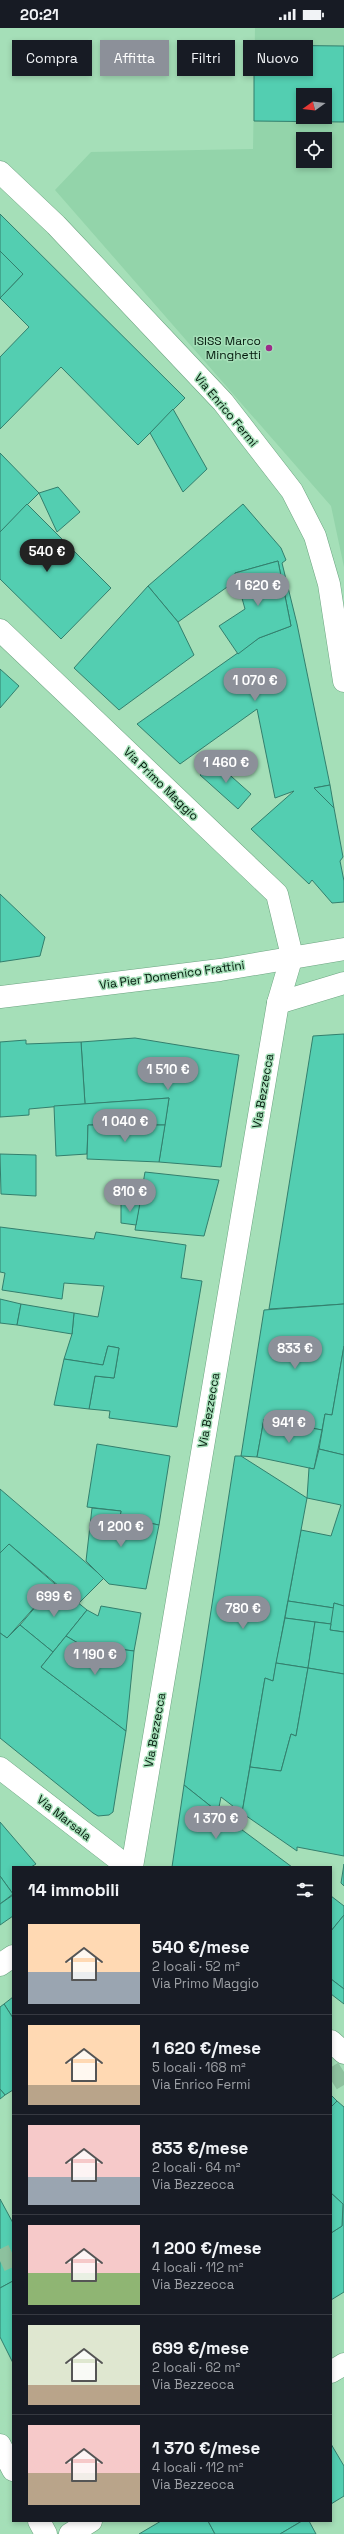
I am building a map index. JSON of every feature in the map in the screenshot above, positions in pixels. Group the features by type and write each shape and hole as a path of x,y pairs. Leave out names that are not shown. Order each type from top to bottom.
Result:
{"street":[{"name":"Via Enrico Fermi","path":"0,172 56,225 223,402 292,491 315,536 329,584 344,681"},
{"name":"Via Primo Maggio","path":"0,630 277,894 292,956"},
{"name":"Via Pier Domenico Frattini","path":"0,997 220,970 292,956 344,948"},
{"name":"Via Bezzecca","path":"132,1866 278,1002 292,956"},
{"path":"278,1002 344,983"},
{"name":"Via Marsala","path":"0,1768 127,1866"},
{"path":"0,1965 12,1957"},
{"path":"332,2042 344,2053"},
{"path":"332,2371 344,2364"},
{"path":"0,2445 12,2468"},
{"path":"40,2522 46,2534"},
{"path":"70,2534 89,2522"}],"shaded area":[{"name":"ISISS Marco Minghetti","path":"255,28 344,28 344,567 331,506 55,190 91,152 253,149 254,76 313,76 313,40 255,40"}],"building":[{"path":"313,46 344,46 344,122 332,122 332,88 296,88 296,121 254,121 254,76 313,76"},
{"path":"0,214 185,398 138,445 61,367 0,429 0,357 29,327 0,298 23,274 0,251"},
{"path":"0,251 23,274 0,298"},
{"path":"173,409 207,469 183,492 150,433"},
{"path":"0,453 39,493 0,532"},
{"path":"58,487 80,512 57,532 39,493"},
{"path":"27,504 111,588 61,639 0,579 0,532"},
{"path":"243,504 281,548 286,560 282,563 297,624 330,785 314,788 334,808 343,857 340,861 344,881 344,902 332,903 312,880 309,884 251,829 294,791 275,798 257,709 180,764 137,724 259,638 291,626 278,561 235,573 237,580 178,622 148,586"},
{"path":"278,561 291,626 259,638 238,654 219,626 245,609 235,573"},
{"path":"148,586 178,622 194,655 119,710 74,668"},
{"path":"0,669 19,686 0,708"},
{"path":"213,760 251,794 238,809 200,775"},
{"path":"330,785 334,808 314,788"},
{"path":"0,894 45,937 40,956 0,962"},
{"path":"344,1034 344,1304 269,1309 313,1036"},
{"path":"135,1038 239,1055 221,1167 159,1162 169,1098 85,1104 81,1042"},
{"path":"26,1040 26,1044 81,1042 85,1104 29,1109 29,1115 0,1117 0,1042"},
{"path":"169,1098 165,1125 88,1125 87,1154 56,1156 54,1106"},
{"path":"88,1125 165,1125 159,1162 87,1159"},
{"path":"0,1154 36,1155 36,1196 1,1194"},
{"path":"145,1172 219,1180 204,1236 135,1230"},
{"path":"121,1202 140,1203 136,1225 121,1223"},
{"path":"0,1227 94,1239 96,1232 186,1245 181,1278 202,1281 177,1427 109,1418 110,1411 89,1409 95,1376 114,1378 119,1348 108,1346 103,1365 64,1359 72,1334 74,1313 98,1317 104,1286 64,1283 62,1299 2,1290 5,1273 0,1272"},
{"path":"0,1299 21,1304 17,1325 0,1323"},
{"path":"21,1304 74,1313 72,1334 17,1325"},
{"path":"344,1304 344,1346 332,1415 325,1414 322,1430 264,1419 257,1457 241,1456 264,1310"},
{"path":"108,1346 119,1348 114,1378 95,1376 89,1409 54,1405 64,1359 103,1365"},
{"path":"344,1346 344,1455 319,1449 325,1414 332,1415"},
{"path":"264,1419 322,1430 314,1469 257,1457"},
{"path":"97,1444 170,1456 159,1525 120,1517 121,1511 87,1507"},
{"path":"319,1449 344,1455 344,1606 334,1603 334,1608 288,1601 301,1530 331,1536 341,1505 307,1498 309,1468 314,1469"},
{"path":"235,1456 241,1456 307,1498 273,1681 265,1678 242,1813 221,1797 218,1812 184,1785"},
{"path":"0,1489 104,1578 79,1603 9,1544 0,1553"},
{"path":"92,1508 121,1511 120,1517 159,1525 146,1589 109,1584 86,1561"},
{"path":"9,1544 55,1584 7,1638 0,1633 0,1553"},
{"path":"55,1584 87,1610 53,1652 20,1625"},
{"path":"288,1601 334,1608 331,1624 285,1618"},
{"path":"334,1603 344,1606 344,1632 330,1630"},
{"path":"101,1606 141,1613 134,1651 95,1646 93,1652 66,1636 87,1610 98,1616"},
{"path":"285,1618 315,1622 308,1668 276,1663"},
{"path":"315,1622 331,1624 330,1630 344,1632 344,1674 308,1668"},
{"path":"20,1625 53,1652 41,1667 126,1731 113,1812 109,1815 98,1816 93,1813 0,1738 0,1633 7,1638"},
{"path":"66,1636 93,1652 95,1646 134,1651 126,1731 41,1667"},
{"path":"276,1663 308,1668 296,1736 291,1734 281,1771 250,1767 265,1678 273,1681"},
{"path":"308,1668 344,1674 344,1856 297,1847 297,1851 242,1813 250,1767 281,1771 291,1734 296,1736"},
{"path":"184,1785 291,1866 172,1866"},
{"path":"0,1822 36,1864 33,1866 12,1866 12,1893 0,1876"},
{"path":"344,1864 344,1886 341,1883"},
{"path":"0,1876 12,1895 0,1904"},
{"path":"12,1896 12,1917 0,1925 0,1904"},
{"path":"332,1897 344,1906 344,1915 332,1930"},
{"path":"344,1915 344,1989 332,1980 332,1930"},
{"path":"332,1980 344,1989 344,2004 332,1995"},
{"path":"12,1998 12,2016 4,2004"},
{"path":"4,2004 12,2016 12,2091 5,2095 0,2089 0,2007"},
{"path":"0,2089 5,2095 0,2099"},
{"path":"332,2096 337,2101 332,2106"},
{"path":"337,2101 344,2107 344,2292 332,2299 332,2232 342,2226 343,2204 332,2194 332,2106"},
{"path":"332,2194 343,2204 342,2226 332,2232"},
{"path":"0,2199 12,2221 12,2282 0,2288"},
{"path":"12,2282 12,2361 0,2337 0,2288"},
{"path":"332,2446 344,2466 344,2496 332,2503"},
{"path":"159,2522 209,2522 215,2534 139,2534"},
{"path":"209,2522 300,2522 280,2534 215,2534"},
{"path":"300,2522 310,2522 316,2534 280,2534"}],"tunnel":[{"path":"332,2079 344,2072"},
{"path":"0,2261 12,2255"}],"place":[{"name":"ISISS Marco Minghetti","path":"269,348"}]}
